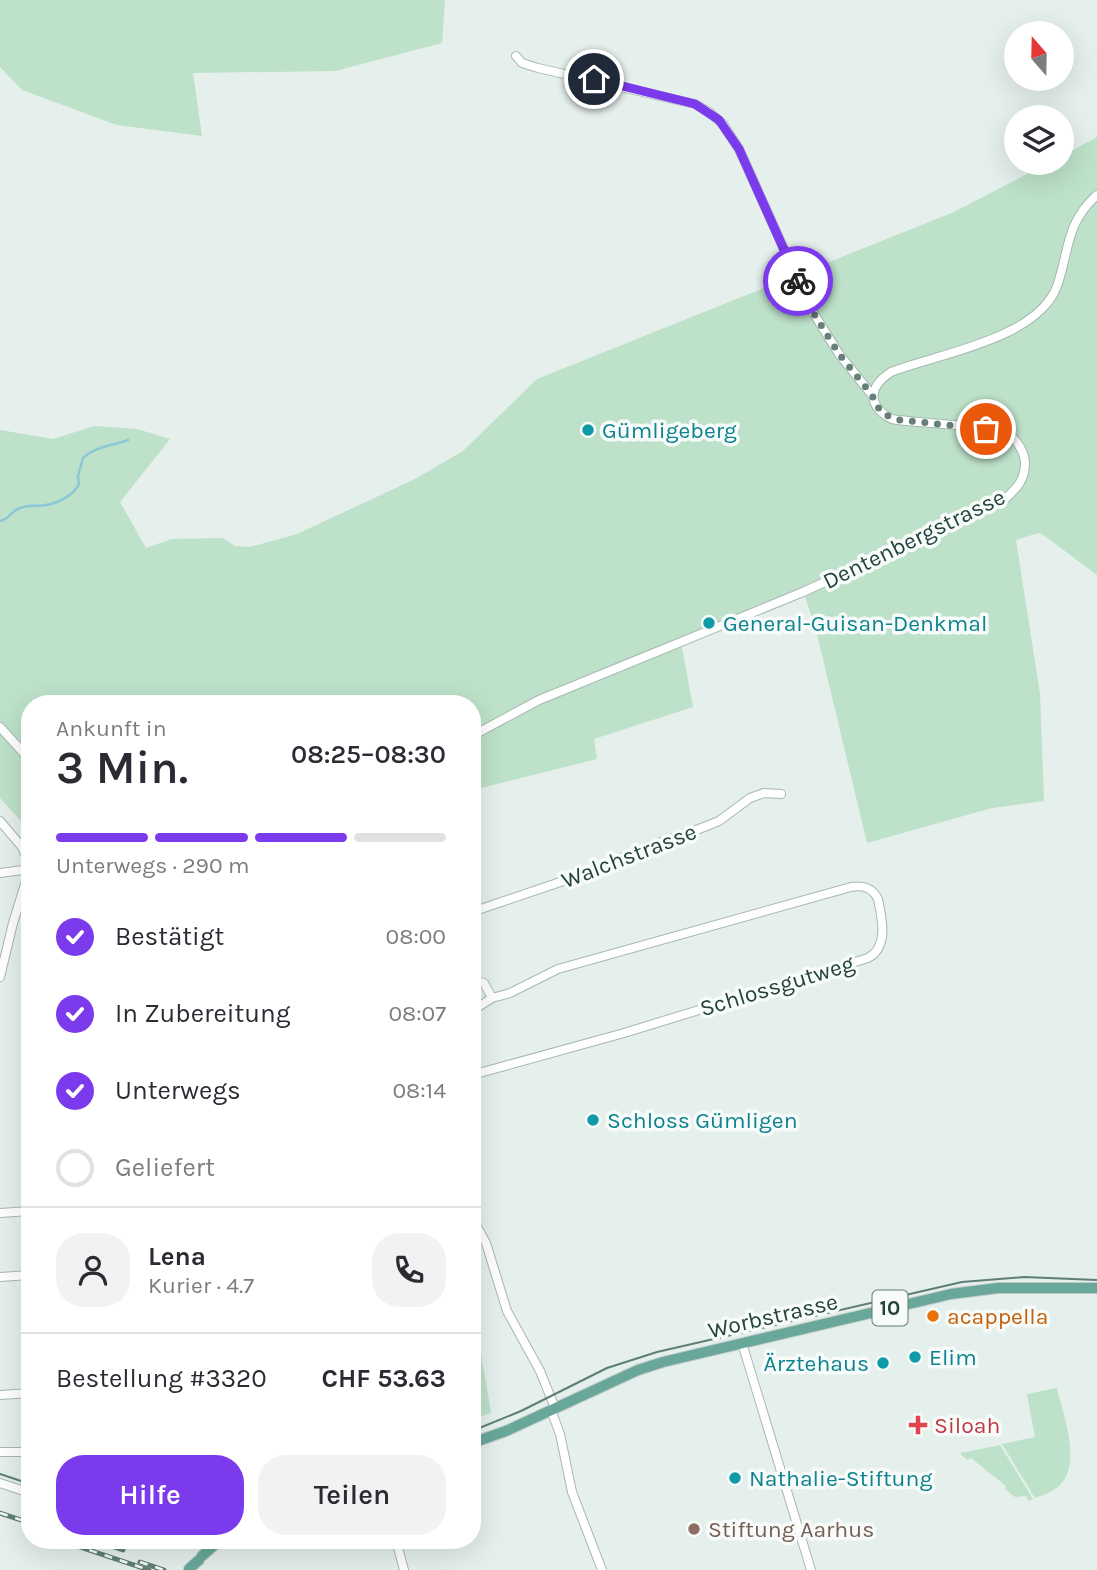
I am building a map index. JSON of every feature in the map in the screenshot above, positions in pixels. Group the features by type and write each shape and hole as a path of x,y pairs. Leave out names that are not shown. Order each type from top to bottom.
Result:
{"main road":[{"name":"Worbstrasse","path":"481,1440 651,1365 969,1291 1026,1287 1097,1288"},
{"path":"190,1569 210,1549"}],"street":[{"name":"Dentenbergstrasse","path":"481,732 539,700 803,592 1005,499 1023,481 1025,456 1010,436 986,429 892,419 879,410 872,395 839,354 811,309 739,149 719,120 699,106 686,101 538,68 522,62 516,56"},
{"path":"872,395 877,384 891,372 973,347 1022,324 1045,308 1058,286 1073,224 1097,195"},
{"path":"0,727 21,750"},
{"name":"Walchstrasse","path":"481,909 568,880 644,848 719,821 750,798 764,793 781,794"},
{"path":"0,821 21,846"},
{"path":"0,873 21,869"},
{"name":"Schlossgutweg","path":"481,1073 624,1033 868,958 877,952 881,943 879,903 876,894 869,888 851,887 558,969 510,993 492,998"},
{"path":"0,977 21,897"},
{"path":"481,982 492,998 481,1005"},
{"path":"0,1213 21,1212"},
{"path":"481,1234 511,1319 540,1371 560,1434 572,1492 602,1570"},
{"path":"0,1277 21,1276"},
{"path":"742,1343 811,1570"},
{"path":"0,1395 21,1394"},
{"path":"0,1452 21,1452"},
{"path":"0,1483 21,1490"},
{"path":"400,1549 404,1570"}],"green space":[{"path":"0,0 445,0 442,43 335,71 193,73 202,136 117,125 22,90 0,67"},
{"path":"1097,137 1097,575 1042,534 1016,540 1040,694 1044,801 992,808 867,843 816,630 802,587 680,637 693,707 594,739 597,759 481,788 481,695 21,695 21,821 0,798 0,430 53,439 95,426 137,429 170,439 120,502 146,548 172,539 222,538 235,546 250,547 297,534 415,479 463,451 537,379 954,212 1025,175 1074,175 1074,149"},
{"path":"481,1354 491,1413 481,1416"},
{"path":"1057,1388 1069,1438 1070,1464 1060,1485 1035,1498 1002,1444 1035,1437 1027,1394"},
{"path":"1000,1445 1033,1499 1029,1501 1026,1496 1015,1497 1005,1489 1006,1486 971,1458 968,1460 961,1455"}],"waterway":[{"path":"0,521 21,507 46,505 65,498 79,484 78,476 83,458 99,449 128,440"}],"tram line":[{"path":"481,1427 521,1411 607,1368 657,1352 962,1282 1024,1277 1097,1280"},
{"path":"0,1474 21,1481"}],"railway":[{"path":"0,1513 21,1520"},
{"path":"86,1549 149,1570"},
{"path":"140,1562 164,1570"}],"way so far":[{"path":"798,281 811,309 839,354 872,395 883,414 892,419 986,429"}],"place":[{"name":"Gümligeberg","path":"588,430"},
{"name":"General-Guisan-Denkmal","path":"709,623"},
{"name":"Schloss Gümligen","path":"593,1120"},
{"name":"acappella","path":"933,1316"},
{"name":"Elim","path":"915,1357"},
{"name":"Ärztehaus","path":"883,1363"},
{"name":"Siloah","path":"918,1425"},
{"name":"Nathalie-Stiftung","path":"735,1478"},
{"name":"Stiftung Aarhus","path":"694,1529"}],"route":[{"path":"594,79 677,98 695,104 719,120 739,149 798,281"}]}
